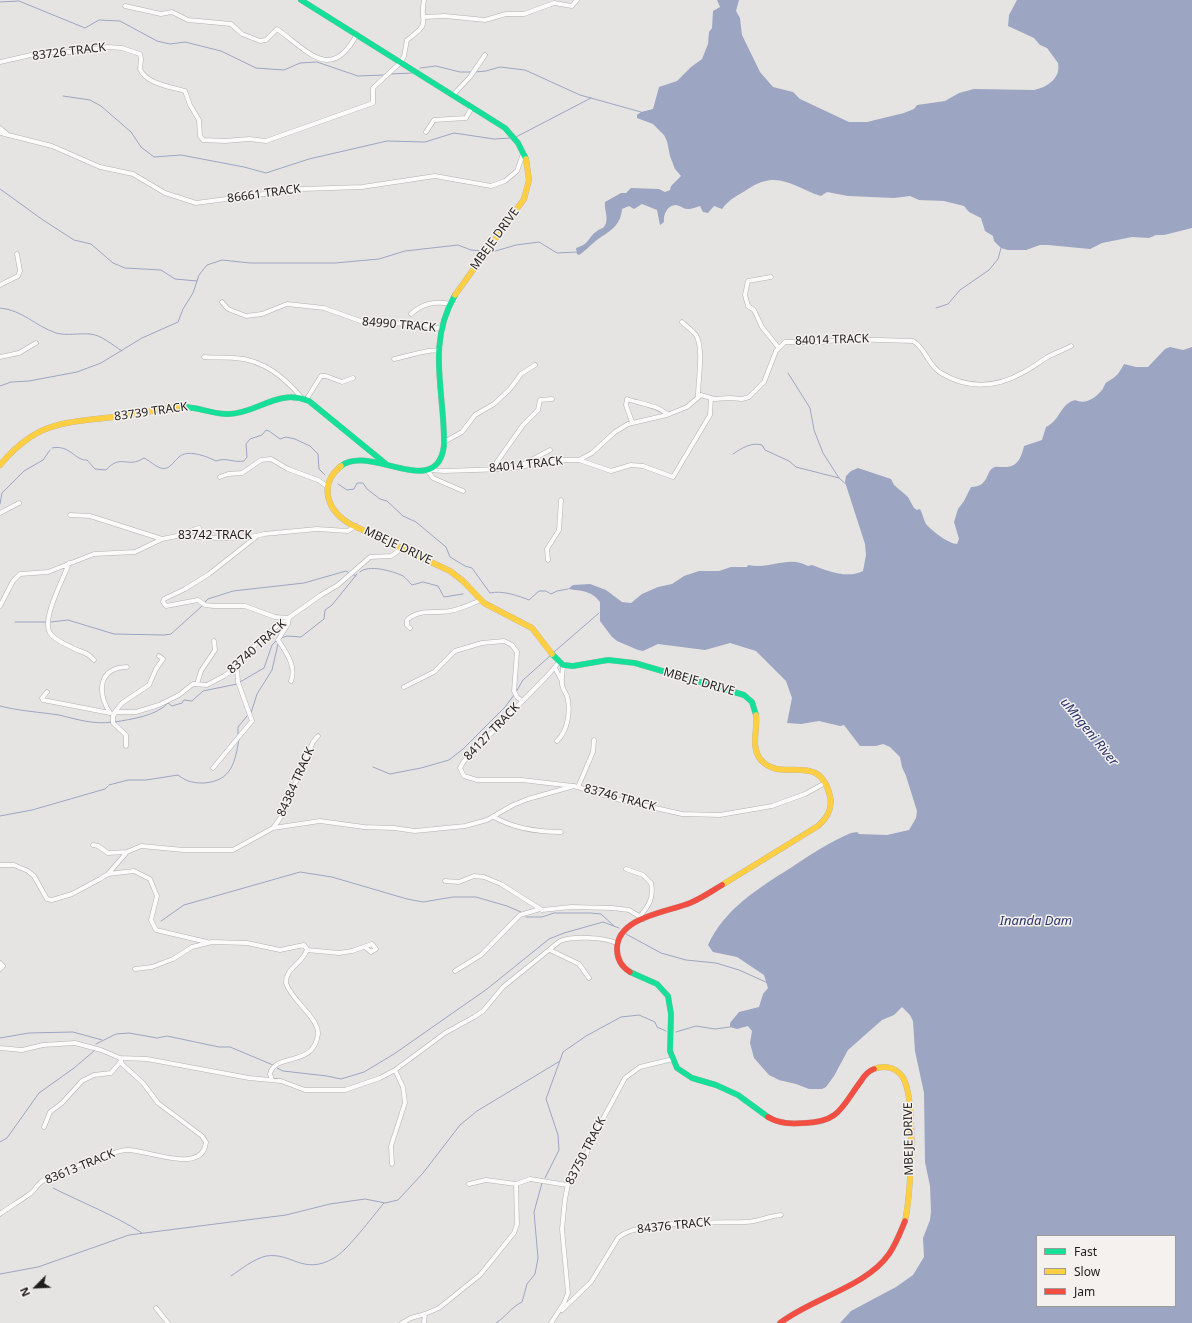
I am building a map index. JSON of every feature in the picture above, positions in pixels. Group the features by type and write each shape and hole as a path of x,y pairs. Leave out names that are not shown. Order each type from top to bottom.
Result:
{"street":[{"name":"MBEJE DRIVE","path":"301,0 505,128 512,134 523,154 529,170 529,183 521,204 464,282 451,304 442,329 439,350 444,442 440,459 428,470"},
{"path":"424,17 450,17 485,20 506,14 524,14 554,3 572,6 577,0"},
{"path":"401,62 404,56 406,42 420,30 424,17 423,1"},
{"path":"125,6 161,14 172,12 188,20 231,24 242,34 260,41 266,40 277,29 311,55 324,60 333,59 347,49 357,34"},
{"name":"83726 TRACK","path":"0,62 44,52 72,52 118,47 138,53 141,59 140,69 144,75 159,83 185,91 190,105 199,120 201,138 212,141 248,139 266,141 318,121 370,105 373,102 372,91 375,85 401,62"},
{"path":"453,95 470,77 485,55"},
{"path":"426,132 434,120 466,118 472,107"},
{"path":"0,128 8,135"},
{"name":"86661 TRACK","path":"0,133 52,146 100,167 133,174 165,193 196,202 302,188 362,187 435,176 491,186 505,181 517,171 523,154"},
{"path":"0,285 18,276 20,271 16,254"},
{"path":"771,277 748,281 745,295 748,306 754,310 762,327 778,347"},
{"name":"84990 TRACK","path":"222,302 228,310 246,316 262,314 281,305 287,304 324,308 366,324 418,324 442,329"},
{"path":"411,314 418,308 429,303 451,304"},
{"path":"682,322 693,332 698,340 698,396"},
{"name":"84014 TRACK","path":"428,470 444,471 492,469 518,467 562,460 579,460 592,454 615,432 632,422 667,415 687,406 698,396 705,395 711,398 742,399 753,394 767,376 778,347 785,342 825,342 841,339 913,342 920,346 934,368 942,374 960,382 986,386 1008,381 1052,354 1071,346"},
{"path":"0,357 19,353 36,343"},
{"path":"394,359 433,349 439,350"},
{"path":"204,358 234,358 256,362 274,371 287,381 304,399 386,464"},
{"path":"444,442 462,432 475,415 494,404 510,389 521,374 534,365"},
{"path":"304,399 321,376 326,376 342,382 353,378"},
{"path":"579,460 611,471 631,465 643,466 673,477 710,415 711,398"},
{"name":"83739 TRACK","path":"0,465 11,450 27,437 59,424 185,406 231,414 277,399 304,399"},
{"path":"492,469 523,425 538,410 540,400 552,399"},
{"path":"632,422 626,405 627,399 633,402 658,408 667,415"},
{"path":"518,467 550,450"},
{"path":"220,477 228,474 242,474 262,460 272,459 288,468 318,480 328,487 336,470 348,462 364,460 411,471 428,470 433,478 463,491"},
{"name":"MBEJE DRIVE","path":"328,487 328,498 334,511 356,526 450,571 463,580 481,600 498,611 532,628 561,663 580,665 608,660 635,663 744,695 752,702 757,713 756,749 760,760 772,768 809,770 816,774 825,783"},
{"path":"548,560 548,549 559,530 561,500"},
{"path":"0,512 19,503"},
{"path":"70,514 90,516 162,539"},
{"name":"83742 TRACK","path":"0,606 13,581 20,574 48,572 94,554 135,552 162,539 177,536 256,537 264,534 316,529 348,532 356,526"},
{"path":"177,536 199,528 200,531 195,536"},
{"path":"256,537 209,574 185,589 164,599 164,604 166,606 198,600 205,605 245,606 275,617 289,618 288,624 278,640 285,648 291,664 293,673 291,681"},
{"name":"83740 TRACK","path":"47,692 42,696 43,700 112,714 145,710 175,697 190,685 211,684 237,667 256,644 321,595 338,586 370,557 391,556 397,552 400,547"},
{"path":"68,564 60,582 58,593 50,608 48,615 48,629 52,636 72,648 80,649 90,655 94,660"},
{"path":"410,628 406,622 412,616 429,611 451,611 481,600"},
{"path":"197,684 201,671 215,650 214,641"},
{"path":"404,688 434,672 455,651 476,644 504,641 512,645 517,652 514,691 517,697 522,701"},
{"path":"112,714 122,703 148,685 163,659 159,656"},
{"path":"561,663 562,682"},
{"name":"84127 TRACK","path":"561,663 464,761 460,768 462,774 477,780 517,779 576,786"},
{"path":"126,746 126,735 115,726 112,714 104,703 101,689 107,675 111,671 117,668 127,667"},
{"path":"213,768 252,722 238,682 237,667"},
{"path":"555,668 562,682 567,698 568,710 565,729 557,741"},
{"name":"84384 TRACK","path":"273,828 282,817 313,742 318,736"},
{"path":"576,786 593,752 594,740"},
{"path":"673,1059 670,1050 671,1017 668,996 657,984 624,968 618,958 616,943 629,926 642,917 697,900 818,826 826,819 829,812 830,798 825,783"},
{"name":"83746 TRACK","path":"93,845 98,846 108,853 127,852 133,848 146,846 184,850 233,850 273,828 328,821 364,827 394,828 415,831 474,824 494,817 513,805 528,799 576,786 620,800 685,815 707,816 765,808 805,794 825,783"},
{"path":"494,817 503,822 530,830 561,832"},
{"path":"0,865 14,865 28,871 34,876 47,899 52,900 76,893 108,874 127,852"},
{"path":"626,869 642,875 651,883 652,892 649,905 642,917"},
{"path":"108,874 134,871 150,879 157,896 151,920 156,930 167,934 176,934 210,943"},
{"path":"445,881 460,882 474,876 489,878 540,909"},
{"path":"455,971 476,959 520,915 540,909 571,907 612,908 628,910 642,917"},
{"path":"0,1048 22,1050 43,1045 75,1043 101,1050 120,1060 147,1059 248,1078 272,1080 305,1090 339,1091 360,1086 395,1070 445,1033 483,1011 503,987 560,941 567,939 605,940 616,943"},
{"path":"135,969 155,966 173,960 192,947 210,943 247,943 280,950 303,945 307,950 339,953 365,947"},
{"path":"272,1080 270,1074 272,1069 281,1061 298,1058 309,1052 318,1036 315,1023 293,998 286,983 287,975 303,957 307,950"},
{"path":"550,950 579,964 589,978"},
{"path":"0,963 3,966 0,969"},
{"name":"MBEJE DRIVE","path":"673,1059 678,1068 686,1074 733,1092 771,1118 787,1123 807,1123 833,1118 846,1106 863,1077 875,1069 890,1068 899,1073 904,1080 908,1094 910,1114 910,1187 907,1211 900,1236 891,1252 872,1272 803,1308 780,1323"},
{"name":"83750 TRACK","path":"551,1323 568,1293 562,1229 567,1185 572,1174 586,1156 591,1141 625,1078 640,1067 673,1059"},
{"path":"44,1127 50,1112 62,1103 82,1081 94,1075 111,1073 120,1060"},
{"name":"83613 TRACK","path":"0,1214 29,1195 43,1181 110,1154 130,1150 160,1156 191,1159 200,1155 204,1151 205,1139 198,1132 158,1103 143,1083 120,1060"},
{"path":"392,1164 391,1146 405,1103 403,1087 395,1070"},
{"path":"469,1184 486,1180 516,1184 534,1179 567,1185"},
{"path":"402,1323 411,1318 439,1308 457,1295 491,1264 514,1233 517,1224 516,1184"},
{"name":"84376 TRACK","path":"558,1313 591,1282 618,1238 624,1233 648,1228 704,1222 747,1222 764,1217 781,1215"},
{"path":"156,1308 168,1323"},
{"path":"424,1323 425,1314"}],"water":[{"path":"717,0 739,0 736,11 740,18 742,35 760,72 773,87 793,92 800,99 849,122 867,122 904,113 914,109 917,105 945,101 959,93 974,89 1034,90 1049,84 1057,73 1058,63 1047,48 1040,45 1034,38 1008,26 1009,15 1017,0 1192,0 1192,228 1164,235 1156,235 1149,238 1132,237 1102,243 1090,249 1040,245 1026,250 1008,250 1001,248 994,241 993,236 985,231 981,218 969,212 964,206 944,201 919,200 910,196 894,198 848,196 827,192 821,196 785,182 768,180 759,183 738,195 728,202 722,209 714,206 708,213 703,212 700,206 688,209 677,205 672,206 666,211 664,222 660,225 657,210 642,204 634,209 629,206 622,209 618,223 612,229 582,253 579,255 577,254 576,248 584,244 594,233 605,225 607,217 605,202 621,193 626,193 631,188 659,189 665,192 670,190 671,186 681,176 675,169 664,135 653,124 637,118 637,115 641,112 653,109 659,87 677,81 691,67 702,59 708,44 709,32 712,28 713,11 720,7"},
{"name":"Inanda Dam","path":"1170,347 1183,350 1192,347 1192,1323 840,1323 851,1311 896,1287 913,1275 924,1257 923,1238 930,1220 931,1211 930,1186 925,1162 924,1093 915,1051 913,1021 910,1015 902,1007 894,1015 882,1020 848,1050 834,1076 826,1087 822,1089 809,1089 779,1080 769,1075 754,1058 750,1043 752,1031 748,1026 737,1029 730,1027 730,1023 739,1012 759,1007 763,994 768,988 764,975 737,957 713,952 708,945 724,920 744,900 806,857 828,844 851,833 857,832 859,834 887,835 909,830 916,818 917,811 900,757 890,747 883,744 876,746 860,746 844,725 840,726 819,721 801,724 787,723 792,698 786,681 756,651 730,643 705,650 658,644 643,651 638,650 617,641 612,637 600,621 600,602 597,598 586,592 568,589 573,585 590,584 606,590 622,602 631,603 642,594 658,587 672,584 684,576 699,571 719,571 731,567 747,567 748,565 764,566 793,562 808,566 812,565 831,572 844,574 863,571 866,555 865,544 845,482 846,476 851,471 858,468 891,479 894,485 908,497 914,508 917,510 920,509 926,524 929,527 945,540 957,544 959,539 954,522 958,509 971,487 977,486 984,482 994,467 1007,467 1018,462 1024,446 1042,440 1046,427 1054,421 1066,405 1075,400 1083,402 1093,398 1103,389 1106,383 1117,375 1124,364 1136,367 1148,367 1165,349"}],"waterway":[{"path":"0,2 19,1 85,28 99,20 120,21 157,41 170,44 185,42 221,51 256,68 284,70 300,63 317,62 358,76 385,75"},
{"path":"420,68 436,66 460,72 472,72"},
{"path":"475,72 500,67 525,70 580,95 641,112"},
{"path":"390,74 412,73"},
{"path":"63,96 90,100 101,106 131,132 141,147 154,157 181,155 244,167 266,173 309,159 387,141 425,142 454,133 494,139 511,138"},
{"path":"516,137 591,98"},
{"path":"0,189 74,240 91,244 113,263 125,268 161,270 175,279 197,281"},
{"path":"492,252 516,245 539,242 557,253 577,252"},
{"path":"0,386 11,382 29,381 77,372 101,363 142,338 178,322 183,309 193,293 199,275 207,265 222,260 250,263 335,263 379,259 405,251 458,245 471,250 482,251"},
{"path":"936,308 948,304 960,290 989,270 998,259 1001,248"},
{"path":"0,308 16,312 56,333 90,334 99,336 122,351"},
{"path":"788,373 810,408 814,430 823,453 839,478 847,485"},
{"path":"52,448 58,447 68,450 79,458 87,460 95,469 106,470 116,462 133,462 144,458 164,469 170,466 182,455 192,453 202,455 216,461 244,461 247,457 246,444 250,439 262,435 266,430 280,439 286,437 295,439 310,446 318,454 319,469 325,475"},
{"path":"733,454 750,445 758,444 762,445 765,450 789,461 796,467 839,478"},
{"path":"0,504 2,493 24,471 43,460 50,450"},
{"path":"338,484 347,490 354,489 357,483 363,483 367,489 380,499 387,501 403,516 416,522 446,547 450,557 465,566 472,568 490,593 505,593 529,600 539,591 546,591 551,594 568,589"},
{"path":"360,572 374,568 387,570 403,576 412,585 423,582 438,586 444,597 463,594"},
{"path":"205,602 208,599 233,591 304,583 346,571 349,573"},
{"path":"352,574 356,576"},
{"path":"281,638 287,636 301,637 324,619 325,610 332,605 357,574"},
{"path":"51,622 68,620 114,634 164,635 171,634 202,606"},
{"path":"554,652 599,613"},
{"path":"15,622 46,622"},
{"path":"240,682 264,668 272,645 277,640"},
{"path":"251,713 257,694 272,670 278,644"},
{"path":"516,692 523,680 550,656"},
{"path":"115,722 150,714 168,703 172,706 182,703 184,700 192,701 203,691 237,684"},
{"path":"373,767 390,774 421,768 449,760 463,749 505,707 514,695"},
{"path":"0,706 59,715 78,720 105,723 112,722"},
{"path":"238,734 238,727 247,716"},
{"path":"109,785 128,780 146,780 178,775 187,781 193,782 204,783 221,779 234,763 239,739"},
{"path":"0,816 32,810 105,789 108,786"},
{"path":"161,921 184,905 300,872 332,877 407,899 423,902 453,897 476,897 507,906 521,912"},
{"path":"526,917 542,917 554,913 601,914 614,926"},
{"path":"277,1068 283,1071 341,1079 364,1072 394,1054 487,989 549,939 564,933 603,922 619,928"},
{"path":"626,934 661,953 686,960 716,963 739,970 768,983"},
{"path":"545,1178 559,1150 558,1135 546,1099 563,1052 586,1036 621,1017 639,1015 655,1022 657,1027 666,1031"},
{"path":"676,1032 696,1026 715,1029 730,1027"},
{"path":"0,1038 29,1033 73,1032 102,1040"},
{"path":"96,1044 116,1034 129,1033 157,1038 167,1036 219,1047 230,1047 273,1065"},
{"path":"0,1142 7,1138 39,1093 74,1068 94,1051"},
{"path":"0,1274 38,1267 129,1235 286,1215 330,1204 365,1199 385,1203 398,1200 423,1173 460,1125 477,1111 560,1061"},
{"path":"496,1323 522,1302 527,1284 535,1274 538,1258 534,1212 542,1183"},
{"path":"53,1188 142,1233"},
{"path":"231,1276 243,1267 261,1257 266,1256 283,1257 314,1265 334,1258 353,1241 384,1203"}],"traffic: fast":[{"path":"301,0 505,128 518,143 526,159"},
{"path":"341,466 353,461 368,461 416,471 429,469 439,461 444,445 439,350 441,332 446,314 455,295"},
{"path":"177,407 191,407 216,413 229,414 249,410 278,399 288,397 298,398 309,401 386,464"},
{"path":"552,654 563,665 573,666 608,660 635,663 744,695 752,702 756,715"},
{"path":"630,972 657,984 668,996 671,1014 670,1051 677,1068 692,1078 716,1085 738,1095 768,1117"}],"traffic: slow":[{"path":"455,295 524,199 529,180 526,159"},
{"path":"0,465 27,439 40,431 54,426 177,407"},
{"path":"341,466 329,482 328,498 337,513 344,520 450,571 463,581 484,603 532,628 552,654"},
{"path":"722,885 818,826 827,816 831,805 830,796 825,782 818,774 809,771 770,767 761,760 755,744 756,715"},
{"path":"874,1069 882,1067 893,1069 902,1076 907,1087 911,1124 911,1169 905,1221"}],"traffic: jam":[{"path":"630,972 620,962 617,953 619,938 625,930 645,917 694,901 722,885"},
{"path":"768,1117 777,1121 791,1123 817,1122 826,1120 839,1111 865,1076 874,1069"},
{"path":"780,1323 807,1306 838,1292 867,1275 889,1254 905,1221"}],"water label":[{"name":"uMngeni River","path":"1089,732"}]}
